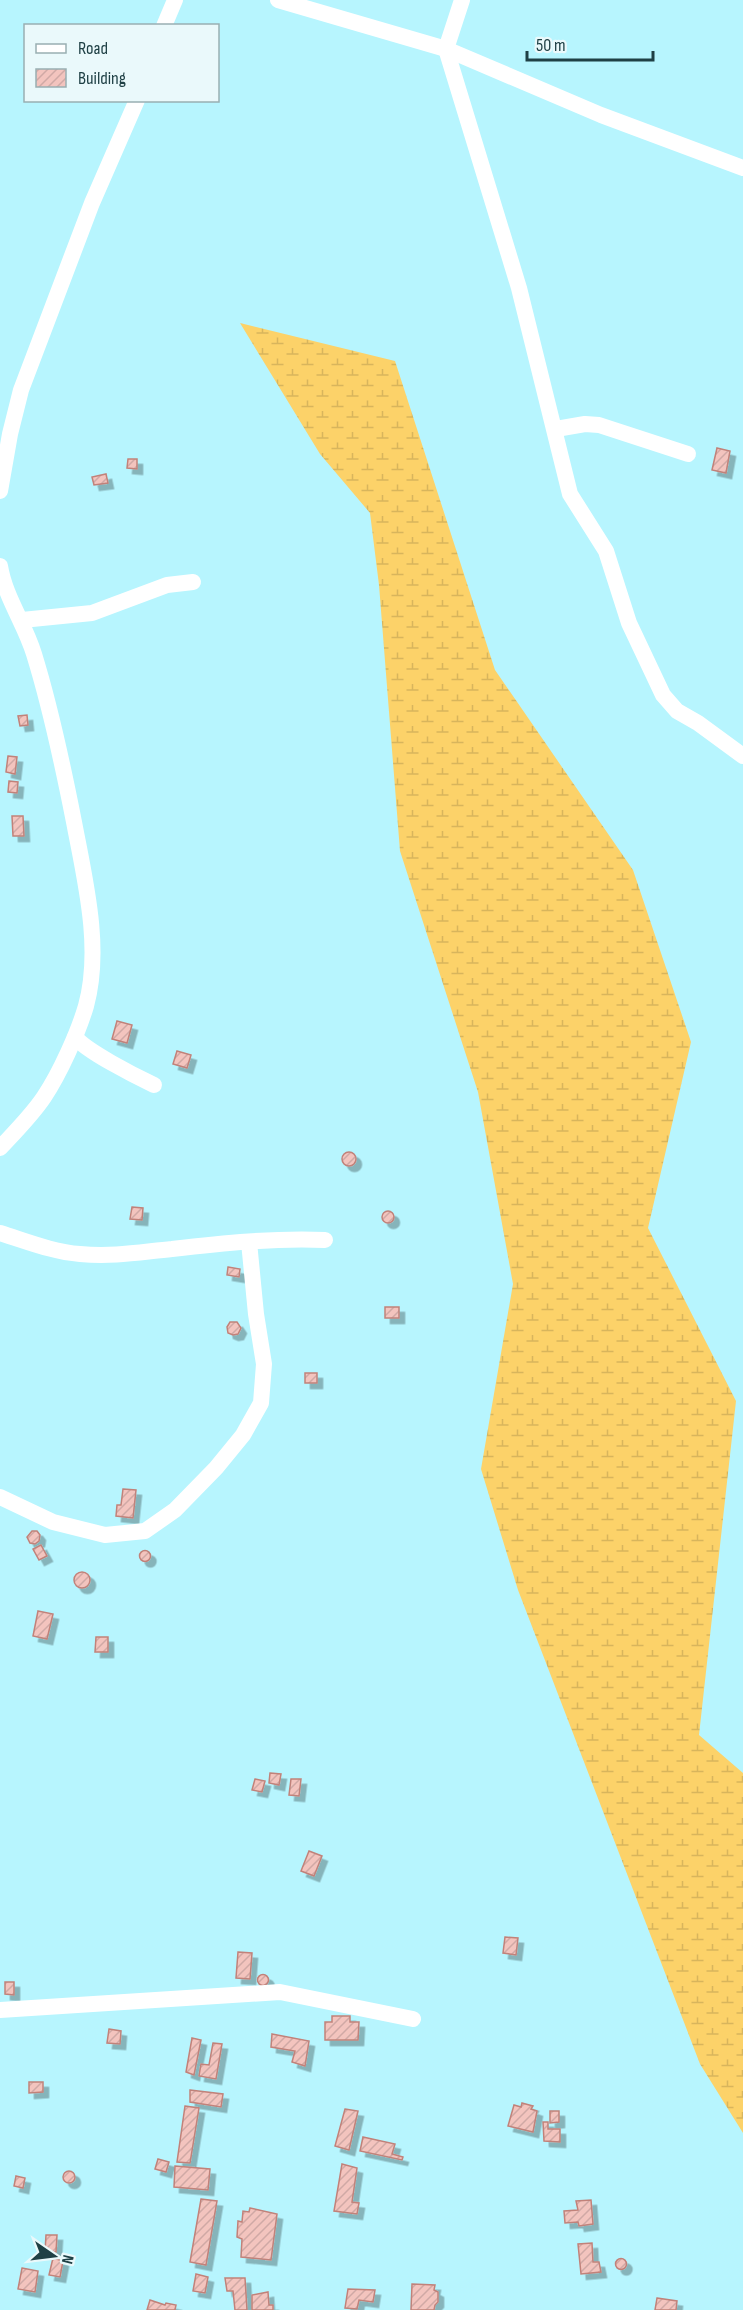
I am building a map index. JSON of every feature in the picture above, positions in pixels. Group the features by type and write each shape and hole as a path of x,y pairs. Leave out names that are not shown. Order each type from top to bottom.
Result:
{"street":[{"path":"166,24 175,0"},
{"path":"278,0 446,49 601,115 743,168"},
{"path":"462,0 446,49 519,288 556,429 570,494 597,533 606,551 628,623 663,695 677,711 698,723 743,756"},
{"path":"0,491 10,434 21,390 89,211 135,102"},
{"path":"556,429 585,424 599,425 688,454"},
{"path":"0,566 2,584 22,620 34,654 63,770 80,853 91,928 92,964 86,1005 75,1037 45,1096 0,1148"},
{"path":"22,620 92,613 167,585 193,582"},
{"path":"75,1037 80,1044 91,1051 154,1085"},
{"path":"0,1233 47,1248 79,1254 136,1254 284,1239 324,1240"},
{"path":"0,1497 53,1522 105,1535 145,1530 176,1510 216,1468 243,1435 261,1403 264,1364 255,1314 249,1242"},
{"path":"0,2010 280,1992 413,2019"}],"green space":[{"path":"240,323 395,361 495,670 633,870 691,1042 648,1228 736,1401 699,1735 743,1773 743,2133 700,2064 518,1590 481,1469 513,1284 478,1092 400,851 379,585 370,513 320,454"}],"building":[{"path":"717,448 730,451 726,473 712,470"},
{"path":"128,459 137,459 137,469 127,468"},
{"path":"106,474 108,483 94,485 92,477"},
{"path":"27,715 28,725 20,726 18,716"},
{"path":"8,756 17,757 15,774 6,772"},
{"path":"9,781 18,782 17,793 8,792"},
{"path":"12,816 23,816 24,836 13,836"},
{"path":"117,1021 132,1025 127,1043 112,1039"},
{"path":"177,1051 191,1055 187,1068 173,1064"},
{"path":"349,1152 354,1154 356,1159 354,1164 349,1166 344,1164 342,1159 344,1154"},
{"path":"132,1207 143,1208 142,1220 130,1219"},
{"path":"390,1211 394,1217 390,1223 386,1223 382,1215"},
{"path":"228,1267 240,1269 239,1277 227,1275"},
{"path":"385,1307 399,1307 399,1318 385,1318"},
{"path":"230,1322 237,1322 241,1328 238,1334 228,1333 227,1327"},
{"path":"305,1373 317,1373 317,1383 305,1383"},
{"path":"123,1489 136,1490 133,1518 116,1516 117,1505 121,1505"},
{"path":"32,1531 37,1531 40,1535 39,1541 35,1544 30,1543 27,1537"},
{"path":"41,1545 47,1556 39,1560 33,1549"},
{"path":"145,1551 149,1552 149,1560 145,1561 141,1560 140,1556 141,1552"},
{"path":"82,1572 88,1574 90,1580 88,1586 82,1588 76,1586 74,1580 76,1574"},
{"path":"38,1611 53,1614 47,1639 33,1636"},
{"path":"96,1637 108,1637 108,1652 95,1652"},
{"path":"270,1773 281,1774 279,1785 269,1783"},
{"path":"255,1779 265,1781 262,1792 252,1790"},
{"path":"291,1779 301,1779 299,1796 289,1795"},
{"path":"309,1851 322,1856 314,1876 301,1871"},
{"path":"505,1937 518,1938 516,1955 503,1953"},
{"path":"238,1952 252,1953 250,1979 236,1978"},
{"path":"263,1975 267,1976 267,1984 263,1985 259,1984 258,1980 259,1976"},
{"path":"5,1982 14,1982 14,1995 5,1994"},
{"path":"332,2016 350,2016 350,2022 359,2022 358,2040 325,2040 325,2022 332,2022"},
{"path":"109,2029 121,2031 120,2044 107,2043"},
{"path":"272,2034 309,2041 305,2066 292,2062 295,2051 271,2047"},
{"path":"192,2038 201,2040 194,2075 186,2072"},
{"path":"213,2043 222,2044 216,2079 199,2076 201,2064 209,2065"},
{"path":"29,2082 43,2082 43,2092 29,2093"},
{"path":"190,2090 223,2094 221,2107 190,2102"},
{"path":"522,2103 533,2106 531,2109 537,2111 533,2132 508,2126 514,2105 521,2107"},
{"path":"185,2106 199,2108 190,2163 177,2162"},
{"path":"345,2109 358,2111 349,2150 335,2146"},
{"path":"550,2111 559,2111 559,2122 550,2123"},
{"path":"543,2122 548,2122 548,2129 560,2129 560,2142 544,2141"},
{"path":"363,2137 395,2144 392,2154 403,2157 402,2160 360,2151"},
{"path":"158,2159 169,2162 166,2172 155,2169"},
{"path":"342,2164 357,2168 352,2202 359,2203 357,2214 334,2211"},
{"path":"175,2166 210,2169 208,2190 174,2187"},
{"path":"71,2171 74,2172 74,2182 67,2183 64,2182 63,2175 64,2172"},
{"path":"16,2176 25,2178 23,2188 14,2186"},
{"path":"201,2199 217,2201 206,2265 190,2262"},
{"path":"591,2200 593,2224 579,2226 578,2222 565,2223 564,2211 578,2210 576,2201"},
{"path":"250,2208 277,2214 271,2260 241,2257 242,2239 237,2237 238,2221 242,2222 243,2211 249,2212"},
{"path":"46,2235 57,2235 56,2252 45,2252"},
{"path":"592,2243 593,2262 599,2262 601,2272 581,2274 578,2244"},
{"path":"53,2258 63,2261 60,2277 49,2275"},
{"path":"621,2258 627,2264 621,2270 615,2264"},
{"path":"22,2268 38,2271 35,2292 18,2289"},
{"path":"196,2274 208,2277 205,2293 193,2291"},
{"path":"225,2278 245,2278 247,2310 235,2310 233,2291 227,2291"},
{"path":"412,2284 435,2285 434,2290 438,2292 438,2302 434,2310 411,2310"},
{"path":"348,2289 375,2290 373,2302 359,2300 357,2309 345,2308"},
{"path":"268,2292 269,2305 273,2305 273,2310 252,2310 252,2295"},
{"path":"657,2298 677,2301 676,2310 655,2310"},
{"path":"150,2300 165,2305 166,2303 176,2305 175,2310 147,2310"}]}
